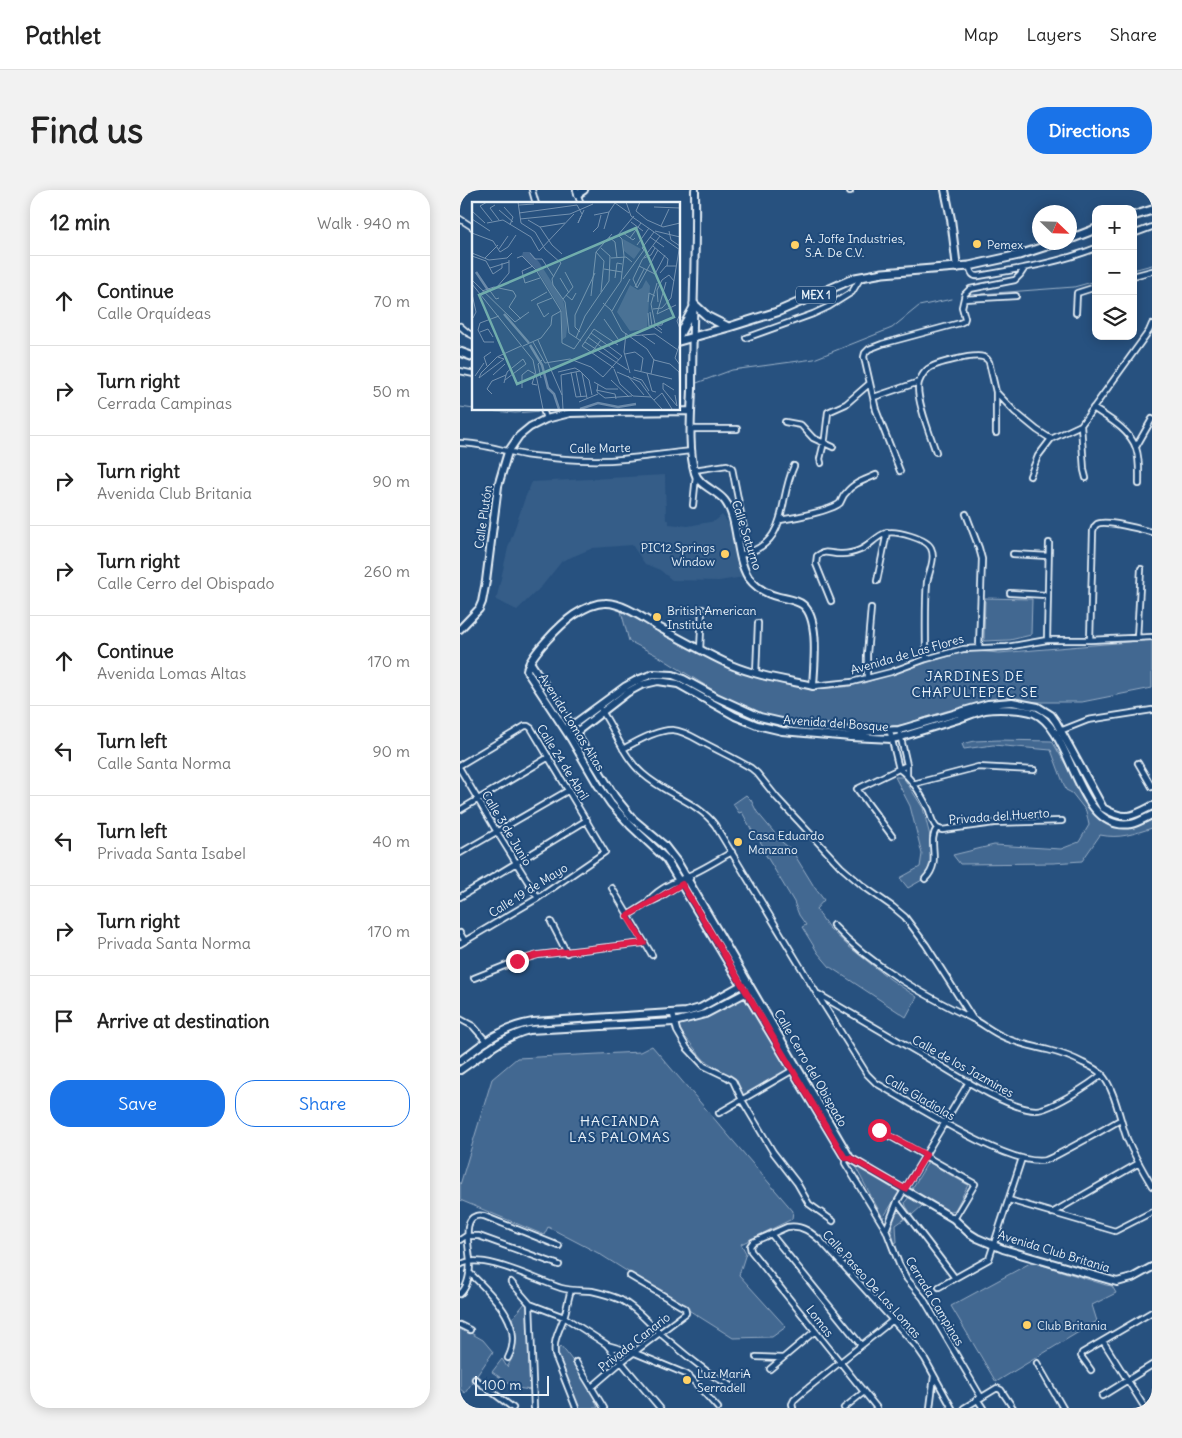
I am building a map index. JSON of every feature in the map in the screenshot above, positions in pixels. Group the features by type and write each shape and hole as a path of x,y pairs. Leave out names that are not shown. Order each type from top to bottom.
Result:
{"main road":[{"path":"695,190 691,411 692,451 695,473"},
{"path":"945,190 952,227 956,268"},
{"path":"1137,215 1152,210"},
{"path":"1077,237 1092,231"},
{"name":"MEX 1","path":"680,341 729,327 788,307 861,277 883,273 969,266 1035,250"},
{"path":"693,306 708,318 729,327"},
{"path":"680,332 693,306"},
{"path":"460,352 472,356"},
{"name":"Calle Plutón","path":"460,629 479,610 482,602 498,486 508,452 519,436 544,414 691,411"},
{"name":"Calle Saturno","path":"695,473 703,484 725,501 748,576 758,588 767,594 796,602 806,608 811,617 815,634 813,686"},
{"name":"Avenida de Las Flores","path":"530,662 542,646 572,616 588,606 606,602 624,607 700,650 733,666 756,674 813,686"},
{"name":"Avenida Lomas Altas","path":"530,662 527,670 528,673 573,735 598,785 610,804 662,854 684,880 749,991"},
{"name":"Avenida del Bosque","path":"568,728 635,680 653,674 662,674 674,675 684,679 716,697 760,717 795,725 891,735"},
{"name":"Avenida del Bosque","path":"573,735 628,692 641,685 658,681 678,684 735,716 782,732 891,735 986,710 1014,709 1033,713 1058,732 1104,808 1115,815 1127,817 1152,806"},
{"name":"Avenida del Bosque","path":"1058,732 1077,778 1096,811 1103,818 1114,823 1133,824 1152,815"},
{"path":"460,1061 486,1041 513,1026 533,1022 686,1012 700,1008 745,983"},
{"path":"460,1070 491,1048 516,1034 528,1030 674,1022 705,1014 749,991"},
{"name":"Calle Cerro del Obispado","path":"749,991 793,1070 848,1156"},
{"name":"Calle Cerro del Obispado","path":"749,991 848,1156"},
{"name":"Avenida Club Britania","path":"848,1156 954,1219 969,1233 994,1246 1118,1282 1123,1282 1152,1267"}],"street":[{"path":"460,219 472,227"},
{"path":"1137,233 1152,227"},
{"path":"969,266 972,274 976,276 1024,269 1077,256 1092,250"},
{"path":"900,471 878,418 869,384 864,357 865,353 869,349 882,344 964,321 962,307 965,294 970,289 1015,280 1024,269"},
{"path":"1137,275 1152,271"},
{"path":"746,338 794,322 828,307 852,292 861,277"},
{"path":"1076,314 1077,293 1092,288"},
{"path":"964,299 1016,296"},
{"path":"1030,476 1038,456 1051,439 1081,425 1150,333 1152,324"},
{"path":"460,326 472,335"},
{"path":"936,452 918,393 919,382 925,371 934,365 952,360 982,356 987,358 996,392 996,433"},
{"path":"874,398 919,382"},
{"path":"821,463 820,458 824,444 828,412 846,404 869,384"},
{"path":"996,392 1015,412 1051,439"},
{"path":"1093,408 1130,437 1136,447 1139,484"},
{"path":"1136,447 1150,427 1152,419"},
{"path":"785,422 801,425 814,438 833,447"},
{"path":"1081,425 1086,478"},
{"path":"691,429 738,429"},
{"name":"Calle Marte","path":"460,444 486,446 530,456 564,459 610,460 692,451"},
{"path":"694,505 695,473 727,465 732,468 743,524 742,538 738,542"},
{"path":"740,555 762,548 773,534 780,520 785,489 794,466"},
{"path":"780,520 803,516 840,503 850,487 876,476"},
{"path":"966,514 982,559 979,648"},
{"path":"1090,640 1093,531 1095,526 1098,524 1114,524 1152,532"},
{"path":"876,581 886,532"},
{"path":"831,601 816,564 817,556 821,552 841,554 862,549 886,532 895,532 914,537 928,544 932,549 933,555 927,584 926,659"},
{"path":"1047,640 1049,543"},
{"path":"1013,554 1048,556"},
{"path":"1137,638 1141,569"},
{"path":"1010,593 1047,595"},
{"path":"868,678 871,608"},
{"path":"700,650 702,609"},
{"path":"756,674 758,623"},
{"name":"Avenida de Las Flores","path":"813,686 852,682 891,672 926,659 963,649 1007,647 1047,640 1152,637"},
{"name":"Calle Gladiolas","path":"598,706 636,768 653,783 692,806 711,820 817,994 871,1078 945,1123 989,1146 1022,1158 1038,1161 1045,1160 1120,1120"},
{"path":"1058,732 1088,720 1152,710"},
{"name":"Calle 24 de Abril","path":"460,767 525,726 528,726 549,757 605,852"},
{"path":"623,749 650,736 672,730 690,736 751,768 828,854 852,877 905,918 926,945 973,1019"},
{"path":"900,734 907,765 907,774"},
{"path":"891,735 898,769 907,774 937,828 934,835 934,866 932,872 925,880"},
{"path":"460,810 549,757"},
{"path":"1138,763 1152,788"},
{"path":"892,836 857,788 907,765"},
{"name":"Calle 3 de Junio","path":"460,767 538,898"},
{"path":"913,784 978,767 1034,770"},
{"path":"460,853 569,790"},
{"path":"460,897 587,820"},
{"name":"Privada del Huerto","path":"937,828 942,830 994,824 1062,822"},
{"name":"Calle 19 de Mayo","path":"462,942 538,898 605,852"},
{"path":"627,916 732,852"},
{"path":"646,904 658,892 684,880"},
{"path":"612,888 652,955"},
{"path":"658,892 661,897"},
{"path":"551,922 567,953"},
{"path":"833,925 854,947 899,980 947,1007 973,1019 991,1032 1015,1042 1059,1053 1093,1067 1102,1074 1112,1092 1128,1142 1152,1186"},
{"path":"460,933 462,942"},
{"path":"474,978 538,955 644,943"},
{"name":"Calle de los Jazmines","path":"817,994 1008,1103 1035,1110 1045,1109 1093,1082 1102,1074"},
{"path":"673,1014 680,1037 692,1054 704,1066 733,1082 773,1152 803,1196 809,1204 833,1221"},
{"path":"460,1019 473,1026 491,1048"},
{"path":"720,1113 793,1070"},
{"path":"886,1230 905,1189 969,1082"},
{"path":"879,1130 975,1184 954,1219"},
{"name":"Calle Cerro del Obispado","path":"848,1156 845,1163 886,1230"},
{"path":"940,1287 989,1259 1022,1158"},
{"path":"1052,1213 1139,1163"},
{"path":"1009,1200 1114,1231 1152,1212"},
{"path":"898,1202 955,1278"},
{"path":"460,1294 466,1288 469,1272 470,1261 466,1228 470,1218 484,1216 559,1246"},
{"name":"Calle Paseo De Las Lomas","path":"750,1246 753,1242 792,1226 798,1226 811,1232 893,1320 920,1352 952,1408"},
{"name":"Cerrada Campinas","path":"886,1230 907,1279 922,1298 979,1398 982,1408"},
{"path":"771,1234 861,1345"},
{"path":"460,1240 466,1236 479,1236 559,1265"},
{"name":"Lomas","path":"750,1246 751,1251 876,1408"},
{"path":"460,1264 470,1261 481,1261 501,1266 562,1289 591,1291 622,1301 710,1373 735,1388"},
{"path":"469,1272 501,1306 510,1322 512,1327 512,1349 508,1358"},
{"name":"Privada Canario","path":"592,1388 620,1363 683,1317 687,1311 630,1276"},
{"path":"511,1282 530,1304 564,1317 606,1344 635,1353 686,1374 718,1408"},
{"path":"571,1290 564,1317 555,1337 554,1347 555,1355 576,1408"},
{"path":"530,1304 534,1408"},
{"path":"1090,1370 1081,1354 1152,1312"},
{"path":"793,1406 794,1400 803,1392 893,1320"},
{"path":"460,1325 470,1330"},
{"path":"770,1369 816,1331"},
{"path":"1103,1341 1145,1408"},
{"path":"606,1344 620,1363 660,1408"},
{"path":"756,1357 782,1358"},
{"path":"576,1362 604,1408"},
{"path":"1037,1363 1063,1408"},
{"path":"1102,1396 1152,1365"},
{"path":"930,1408 934,1376"},
{"path":"475,1379 513,1408"},
{"path":"964,1408 997,1388 999,1388 1013,1408"},
{"path":"844,1408 864,1392"}],"shaded area":[{"path":"665,475 666,520 669,520 669,524 688,526 715,521 722,515 732,528 738,564 744,577 719,581 672,580 660,570 645,564 632,545 593,548 562,561 542,586 517,610 496,600 508,548 532,482"},
{"path":"985,598 1032,599 1031,635 1010,640 984,641"},
{"path":"621,611 732,670 812,689 844,687 864,683 961,653 976,651 999,653 1152,640 1152,688 1082,702 997,699 946,711 905,724 879,729 789,721 737,705 658,656 629,641"},
{"path":"975,741 1052,741 1093,812 1103,822 1136,827 1152,820 1152,828 1120,836 1100,835 1082,861 960,864 953,855 994,845 1061,849 1079,842 1089,825 1086,811 1072,793 1066,790 1051,750 993,745 964,749 962,744"},
{"path":"895,777 903,777 923,808 931,840 933,862 922,880 908,888 900,878 920,867 922,854 910,806"},
{"path":"746,795 757,812 783,843 791,849 824,900 816,909 829,928 848,946 890,979 917,997 906,1017 830,967 818,953 802,927 806,925 799,915 794,902 764,852 766,850 742,812 739,813 733,804"},
{"path":"747,995 791,1069 743,1096 733,1078 704,1060 682,1033 679,1026"},
{"path":"652,1046 793,1211 792,1219 741,1244 746,1253 739,1275 786,1327 772,1337 733,1338 598,1253 548,1227 544,1235 460,1200 460,1185 492,1079 517,1058 640,1052"},
{"path":"928,1162 968,1185 955,1210 947,1212 912,1189"},
{"path":"858,1166 900,1191 883,1218 856,1168"},
{"path":"909,1197 923,1205 912,1215 905,1202"},
{"path":"900,1212 906,1218 896,1225 897,1242 894,1243 891,1226 896,1213"},
{"name":"Club Britania","path":"1032,1262 1112,1286 1116,1293 1092,1305 1097,1321 996,1382 951,1306"},
{"path":"525,1303 528,1308 531,1390 516,1388 492,1372 502,1359 507,1367 509,1364 515,1340 511,1320"},
{"path":"460,1327 483,1340 493,1352 465,1393 460,1389"},
{"path":"561,1346 591,1391 598,1408 577,1408 564,1370 558,1359 557,1353"}],"waterway":[{"path":"1137,269 1152,265"},
{"path":"981,294 1074,287 1092,282"},
{"path":"694,384 732,370 814,359 892,328 919,306 952,299"},
{"path":"460,407 472,409"},
{"path":"485,410 515,413 541,411"},
{"path":"545,411 556,410"}],"place":[{"name":"Pemex","path":"977,244"},
{"name":"A. Joffe Industries, S.A. De C.V.","path":"795,245"},
{"name":"PIC12 Springs Window","path":"725,554"},
{"name":"British American Institute","path":"657,617"},
{"name":"Casa Eduardo Manzano","path":"738,842"},
{"name":"Club Britania","path":"1027,1325"},
{"name":"Luz MariA Serradell","path":"687,1380"}],"district":[{"name":"JARDINES DE CHAPULTEPEC SE","path":"975,684"},
{"name":"HACIANDA LAS PALOMAS","path":"620,1130"}],"route":[{"path":"517,961 538,955 644,943 627,916 682,884 845,1158 850,1158 905,1189 926,1155 879,1130"}]}
